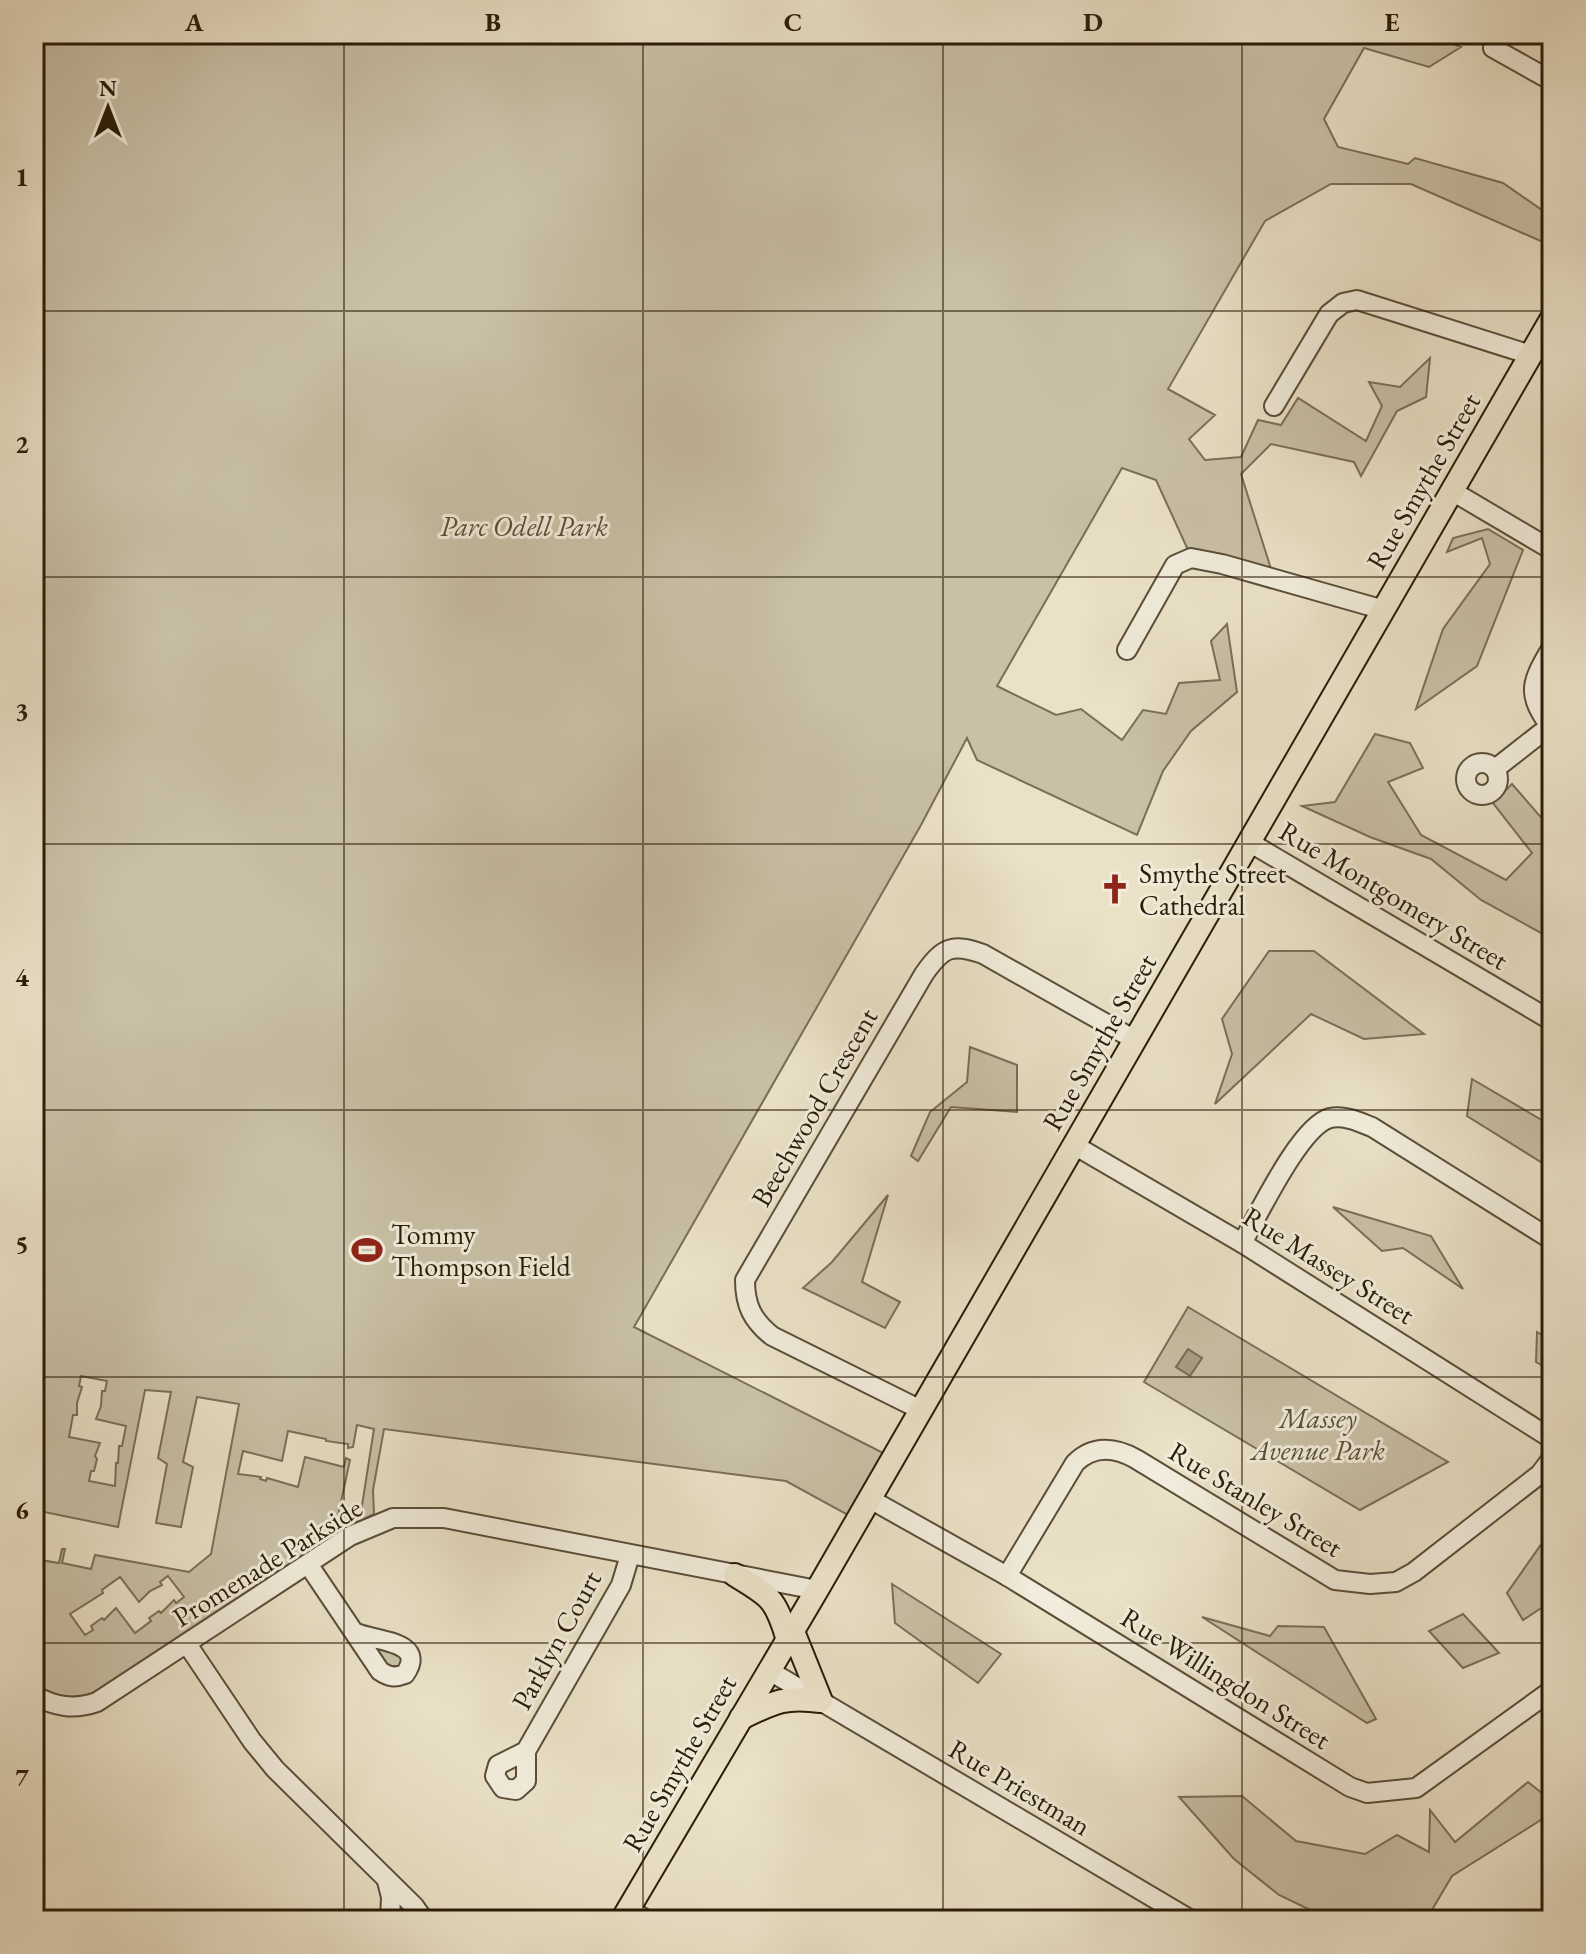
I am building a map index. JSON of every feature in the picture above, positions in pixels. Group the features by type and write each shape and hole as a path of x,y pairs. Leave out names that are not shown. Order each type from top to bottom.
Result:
{"main road":[{"name":"Rue Smythe Street","path":"632,1916 740,1718 870,1499 1552,319"},
{"path":"735,1575 772,1599 821,1701"},
{"path":"740,1718 773,1702 793,1697 821,1701"}],"street":[{"path":"1493,48 1552,81"},
{"path":"1274,406 1329,314 1343,303 1357,300 1531,355"},
{"path":"1452,491 1552,550"},
{"path":"1127,650 1175,565 1191,558 1384,610"},
{"path":"1495,769 1551,728 1537,708 1532,687 1552,647"},
{"name":"Rue Montgomery Street","path":"1249,842 1552,1021"},
{"name":"Beechwood Crescent","path":"921,1410 772,1336 761,1327 746,1303 745,1280 935,958 963,947 983,954 1135,1040"},
{"path":"1242,1243 1300,1142 1315,1126 1331,1118 1350,1118 1372,1127 1552,1240"},
{"name":"Rue Massey Street","path":"1074,1145 1242,1243 1552,1439"},
{"name":"Rue Stanley Street","path":"1007,1576 1075,1463 1083,1455 1109,1448 1136,1459 1335,1580 1370,1584 1396,1582 1414,1572 1540,1474 1552,1458"},
{"name":"Rue Willingdon Street","path":"870,1499 1007,1576 1350,1787 1367,1793 1416,1788 1552,1690"},
{"name":"Promenade Parkside","path":"34,1695 53,1705 84,1707 110,1696 308,1564 369,1526 393,1518 444,1518 817,1590"},
{"name":"Parklyn Court","path":"526,1751 621,1585 630,1555"},
{"path":"308,1564 356,1633"},
{"path":"187,1644 252,1741 275,1769 414,1906 424,1920"},
{"name":"Rue Priestman","path":"768,1670 1191,1920"},
{"path":"387,1881 391,1897 390,1920"}],"green space":[{"name":"Parc Odell Park","path":"34,34 1427,34 1461,47 1429,67 1364,48 1324,119 1338,147 1408,164 1415,158 1503,183 1552,217 1552,246 1411,184 1331,184 1265,221 1168,389 1215,415 1189,439 1205,460 1241,457 1258,420 1281,425 1298,398 1366,441 1382,406 1369,382 1400,387 1430,358 1426,397 1397,411 1361,476 1354,462 1271,444 1241,474 1272,572 1188,550 1156,480 1122,468 997,686 1056,715 1081,709 1122,740 1143,710 1166,714 1179,683 1220,680 1211,641 1227,624 1237,692 1191,731 1163,771 1137,835 977,760 967,738 921,825 634,1327 893,1458 857,1520 786,1481 384,1429 373,1490 374,1514 344,1529 90,1698 76,1699 54,1695 34,1686 34,1559 59,1563 62,1549 65,1549 62,1563 91,1569 95,1555 189,1572 211,1554 239,1404 197,1397 183,1462 193,1467 181,1527 156,1523 167,1464 158,1458 171,1392 145,1390 118,1527 34,1510","holes":["81,1376 107,1381 96,1419 126,1426 122,1446 119,1446 115,1486 89,1481 100,1443 69,1437 73,1415 77,1415","357,1425 374,1429 361,1512 336,1525 350,1460 346,1458 344,1467 305,1457 298,1487 238,1474 243,1451 282,1461 288,1431 353,1447","168,1576 184,1597 176,1603 174,1600 161,1613 159,1611 149,1618 151,1621 135,1633 116,1608 104,1620 102,1618 91,1626 93,1630 85,1635 70,1614 103,1593 102,1590 120,1577 139,1602 162,1585 160,1582"]},
{"path":"1488,529 1523,550 1477,666 1416,709 1443,629 1490,564 1482,538 1447,552 1453,538"},
{"path":"1375,734 1410,743 1423,768 1388,782 1421,835 1506,880 1532,853 1493,803 1512,784 1552,830 1552,939 1481,900 1431,859 1370,837 1302,806 1335,802"},
{"path":"1269,951 1314,951 1424,1034 1364,1039 1311,1014 1215,1104 1232,1054 1222,1019"},
{"path":"970,1047 1017,1065 1017,1112 951,1107 918,1161 911,1156 930,1112 967,1082"},
{"path":"1472,1079 1552,1126 1552,1169 1467,1116"},
{"path":"888,1195 862,1282 900,1302 885,1328 803,1288 832,1262"},
{"path":"1333,1207 1431,1236 1463,1289 1403,1248 1382,1251"},
{"name":"Massey Avenue Park","path":"1188,1307 1448,1462 1360,1510 1144,1382"},
{"path":"1537,1332 1552,1341 1552,1371 1536,1362"},
{"path":"1552,1529 1552,1601 1523,1620 1507,1593"},
{"path":"892,1584 1001,1654 978,1683 895,1623"},
{"path":"1463,1614 1499,1653 1463,1668 1429,1631"},
{"path":"1202,1617 1270,1636 1278,1626 1324,1627 1376,1719 1367,1723"},
{"path":"376,1646 399,1653 402,1658 400,1666 388,1666"},
{"path":"1528,1782 1552,1801 1552,1813 1452,1876 1426,1920 1331,1920 1279,1895 1234,1859 1179,1797 1242,1796 1296,1841 1365,1854 1397,1835 1429,1852 1430,1810 1455,1842"}],"shaded area":[{"path":"1188,1349 1202,1358 1190,1376 1176,1367"}],"place":[{"name":"Smythe Street Cathedral","path":"1115,889"},
{"name":"Tommy Thompson Field","path":"367,1250"}]}
